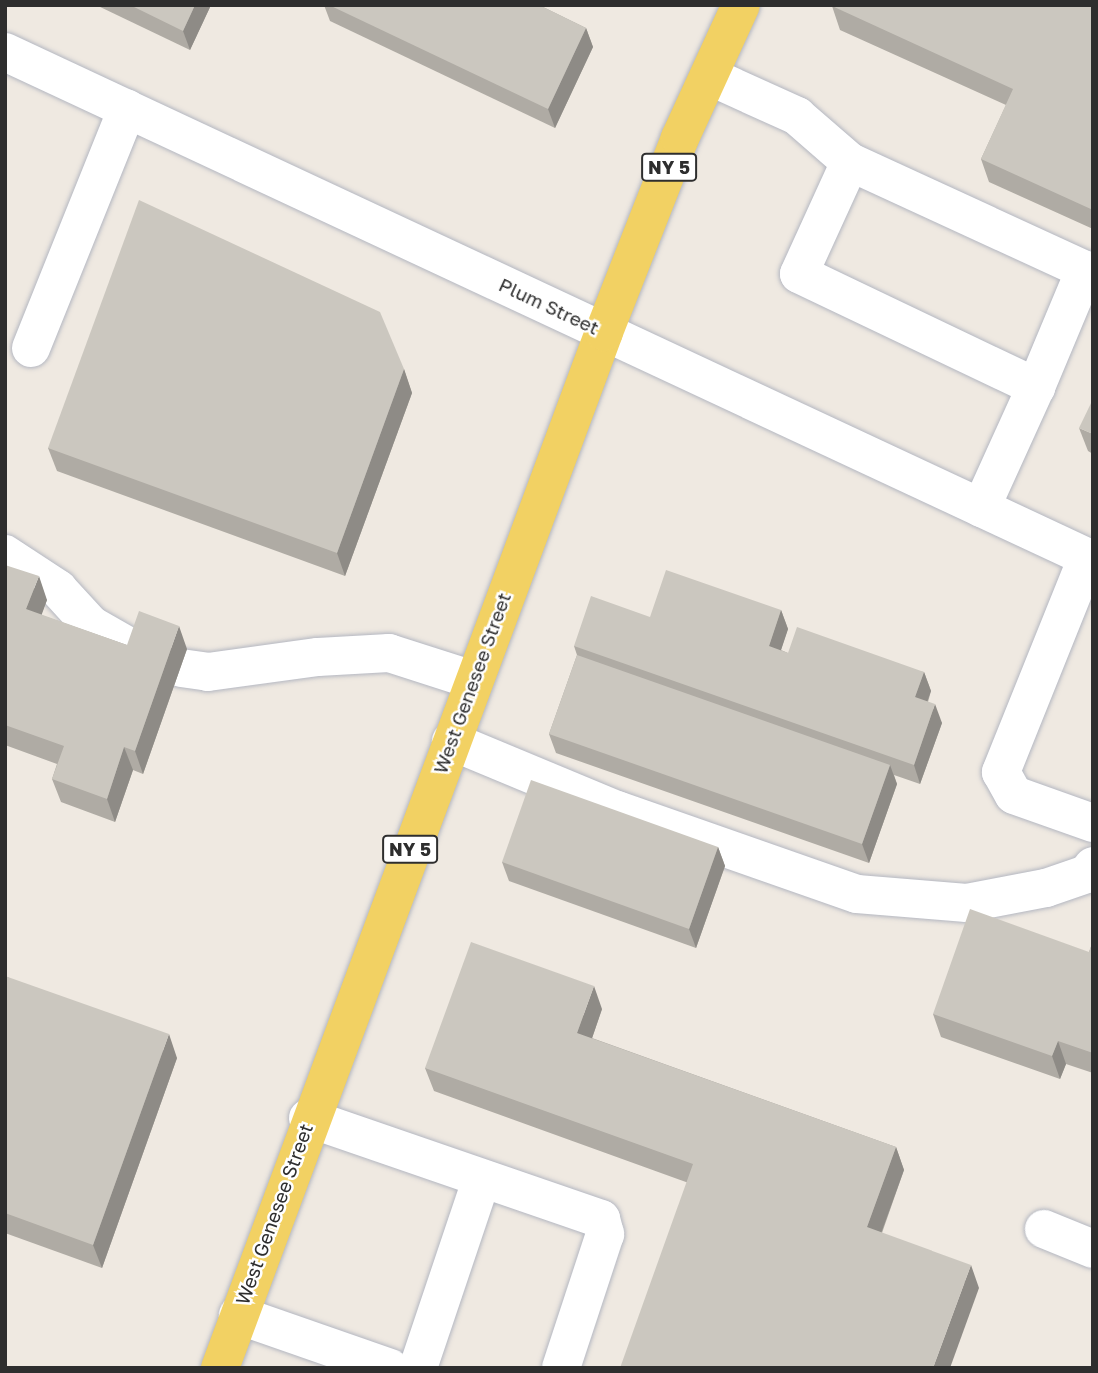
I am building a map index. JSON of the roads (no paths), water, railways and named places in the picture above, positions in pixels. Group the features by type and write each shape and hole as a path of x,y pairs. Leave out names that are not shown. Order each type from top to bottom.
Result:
{"main road":[{"name":"West Genesee Street","path":"220,1368 309,1118 604,332 741,5"}],"street":[{"name":"Plum Street","path":"5,52 1090,559"},
{"path":"709,76 797,116 850,162 1085,270 981,508"},
{"path":"31,348 127,109"},
{"path":"850,162 799,274 1036,387"},
{"path":"5,554 58,589 91,625 140,653"},
{"path":"1090,559 1001,772 1014,796 1093,823"},
{"path":"181,668 208,673 318,657 389,653 473,680"},
{"path":"451,741 617,810 857,894 967,903 1046,888 1087,874 1093,866"},
{"path":"309,1118 601,1219 606,1226 561,1368"},
{"path":"418,1368 482,1178"},
{"path":"1044,1230 1093,1248"},
{"path":"238,1315 390,1368"}]}
